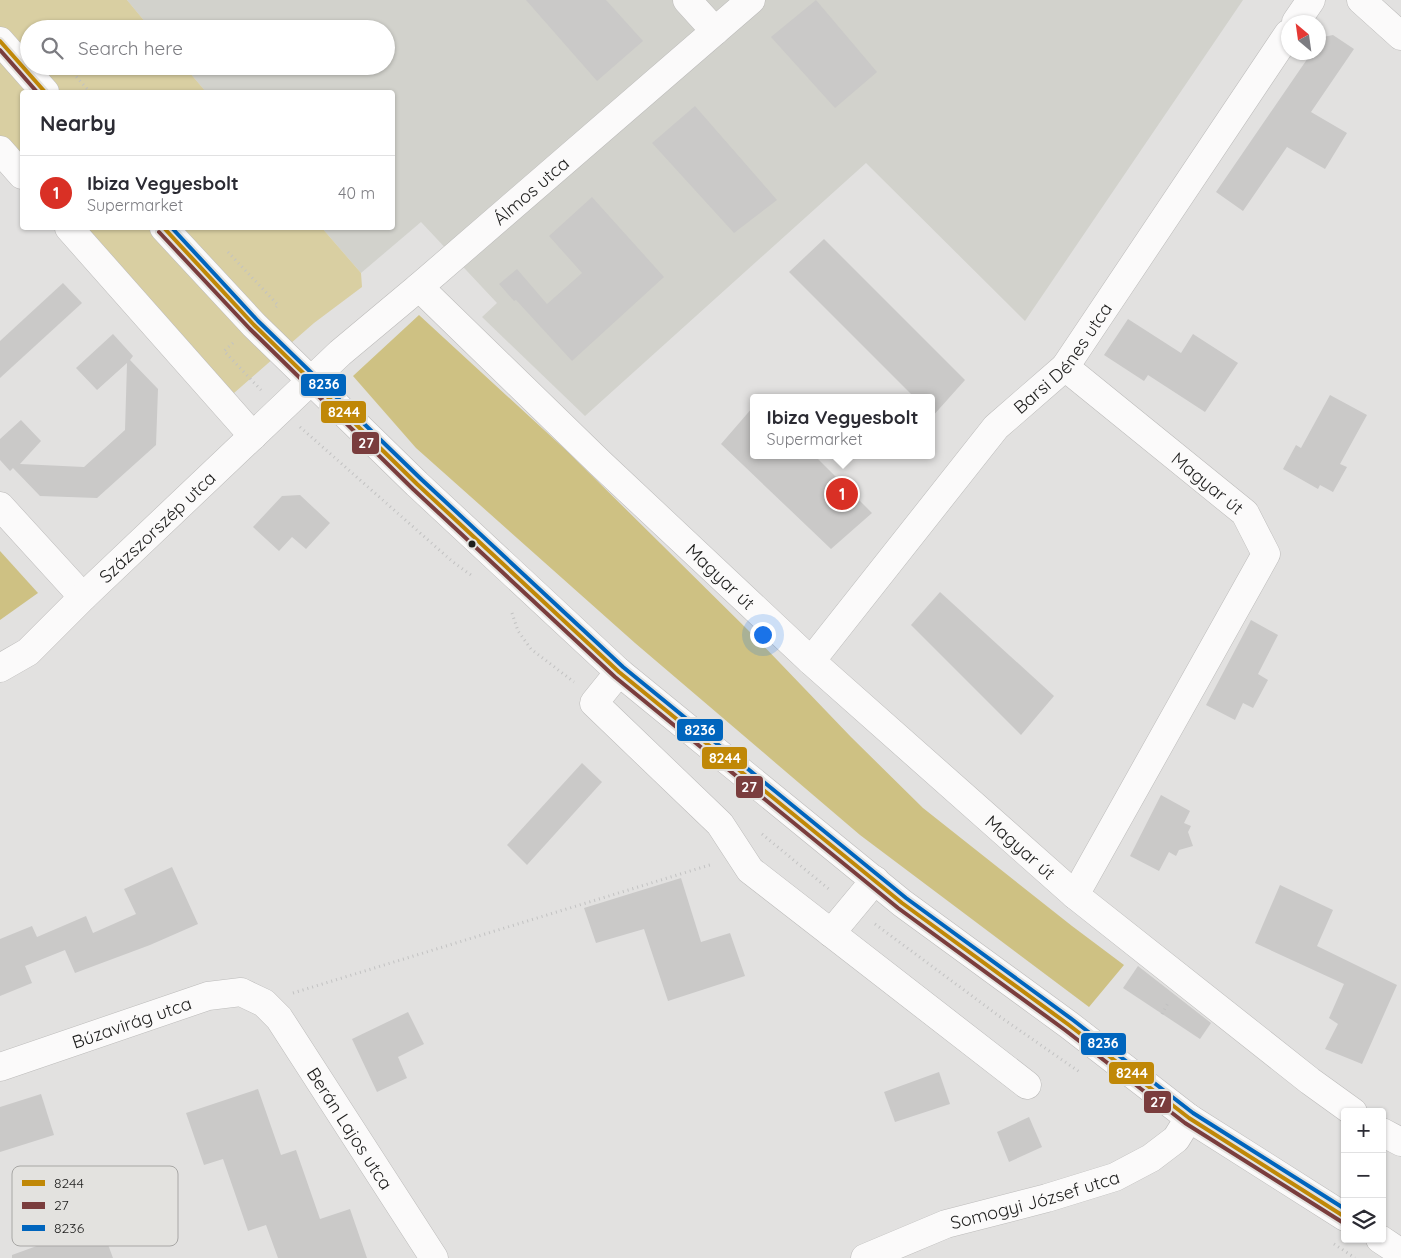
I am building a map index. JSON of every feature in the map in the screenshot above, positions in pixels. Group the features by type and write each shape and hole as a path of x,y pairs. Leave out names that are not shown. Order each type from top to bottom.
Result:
{"street":[{"path":"687,0 715,31"},
{"name":"Álmos utca","path":"312,381 340,353 751,0"},
{"path":"1301,15 1311,0"},
{"path":"1361,0 1401,36"},
{"path":"0,41 20,64"},
{"name":"Barsi Dénes utca","path":"811,661 996,427 1065,367 1281,44"},
{"path":"29,75 42,90"},
{"path":"0,150 20,173"},
{"path":"71,230 253,436"},
{"path":"166,230 254,325 417,484 619,672 902,903 1069,1025 1189,1118 1341,1214"},
{"name":"Magyar út","path":"418,287 600,463 811,661 1076,895 1280,1057 1348,1108"},
{"name":"Magyar út","path":"1065,367 1245,513 1266,554 1076,895"},
{"name":"Százszorszép utca","path":"0,668 28,652 83,597 312,381"},
{"path":"0,506 83,597"},
{"path":"619,672 594,703 720,824 750,870 1027,1085"},
{"path":"831,933 875,880"},
{"name":"Búzavirág utca","path":"0,1067 208,996 241,992 264,1002"},
{"name":"Berán Lajos utca","path":"264,1002 279,1018 434,1258"},
{"name":"Somogyi József utca","path":"865,1258 946,1224 1047,1198 1115,1177 1151,1158 1176,1139 1189,1118"},
{"path":"1386,1134 1401,1142"},
{"path":"1386,1243 1401,1252"}],"path":[{"path":"75,75 88,90"},
{"path":"453,562 477,580"},
{"path":"511,609 518,631 531,649 598,700"},
{"path":"264,1002 740,855"}],"shaded area":[{"path":"0,0 127,0 144,20 20,20 20,75 192,75 204,90 20,90 20,169 0,146"},
{"path":"127,0 1243,0 1025,321 866,163 585,416 482,317 497,303 421,222 361,273 324,230 395,230 395,90 204,90 192,75 395,75 395,20 144,20"},
{"path":"74,230 324,230 361,273 362,287 314,323 226,400"},
{"path":"419,315 568,452 753,635 851,737 923,808 1124,965 1089,1007 860,835 635,643 416,448 353,376"},
{"path":"0,551 38,593 0,620"}],"building":[{"path":"526,0 606,0 643,41 597,81"},
{"path":"816,0 877,72 835,108 771,37"},
{"path":"1333,35 1354,49 1311,112 1347,133 1325,169 1287,147 1243,211 1216,192 1307,60 1326,60 1326,36"},
{"path":"695,106 777,200 734,233 652,143"},
{"path":"592,197 664,277 572,361 499,284 517,269 547,304 582,273 549,236"},
{"path":"824,239 965,380 935,414 935,394 911,394 789,272"},
{"path":"63,283 82,303 0,378 0,341"},
{"path":"1128,319 1181,353 1193,334 1238,363 1205,412 1148,375 1144,381 1104,355"},
{"path":"113,334 133,356 130,360 158,389 156,445 97,498 40,496 13,468 10,471 0,460 0,439 21,420 41,441 20,464 84,467 125,430 127,363 97,390 76,368"},
{"path":"1330,395 1367,415 1340,464 1347,467 1333,492 1320,485 1318,489 1283,469 1296,445 1301,448"},
{"path":"750,410 750,459 818,459 872,513 831,549 721,444"},
{"path":"300,495 330,523 306,549 292,537 279,551 253,527 282,496"},
{"path":"940,592 1054,696 1021,735 911,625"},
{"path":"1251,620 1278,635 1258,674 1268,680 1253,708 1243,703 1235,720 1206,705"},
{"path":"582,763 602,782 527,865 507,845"},
{"path":"1161,795 1190,811 1184,823 1191,826 1188,832 1193,846 1179,850 1176,856 1169,852 1159,871 1130,856"},
{"path":"172,867 198,924 150,945 75,973 65,950 25,966 32,983 0,996 0,939 32,926 37,937 86,916 93,933 136,914 124,889"},
{"path":"681,878 701,942 730,933 745,976 668,1001 644,929 596,943 584,908"},
{"path":"1280,885 1333,910 1317,946 1397,985 1362,1064 1325,1049 1338,1024 1329,1018 1344,984 1255,943"},
{"path":"1138,966 1211,1023 1200,1039 1123,988"},
{"path":"408,1012 424,1044 398,1057 407,1078 377,1092 352,1039"},
{"path":"939,1072 950,1104 895,1122 884,1092"},
{"path":"258,1089 281,1155 296,1150 320,1219 350,1209 367,1258 278,1258 266,1225 248,1231 223,1159 204,1165 186,1113"},
{"path":"41,1094 54,1135 0,1152 0,1107"},
{"path":"1029,1117 1042,1147 1009,1162 997,1132"},
{"path":"37,1246 109,1246 113,1258 12,1258 12,1255"}],"transit line":[{"name":"8244","path":"0,41 20,64"},
{"name":"27","path":"0,50 20,73"},
{"name":"27","path":"22,75 35,90"},
{"name":"8244","path":"30,75 43,90"},
{"name":"8244","path":"166,230 254,325 417,484 619,672 902,903 1069,1025 1189,1118 1341,1214"},
{"name":"8236","path":"174,230 258,321 421,479 623,667 906,898 1073,1020 1193,1113 1341,1206"},
{"name":"27","path":"159,232 250,329 413,489 615,677 898,908 1065,1030 1185,1123 1341,1221"}],"place":[{"name":"Ibiza Vegyesbolt","path":"842,494"}]}
